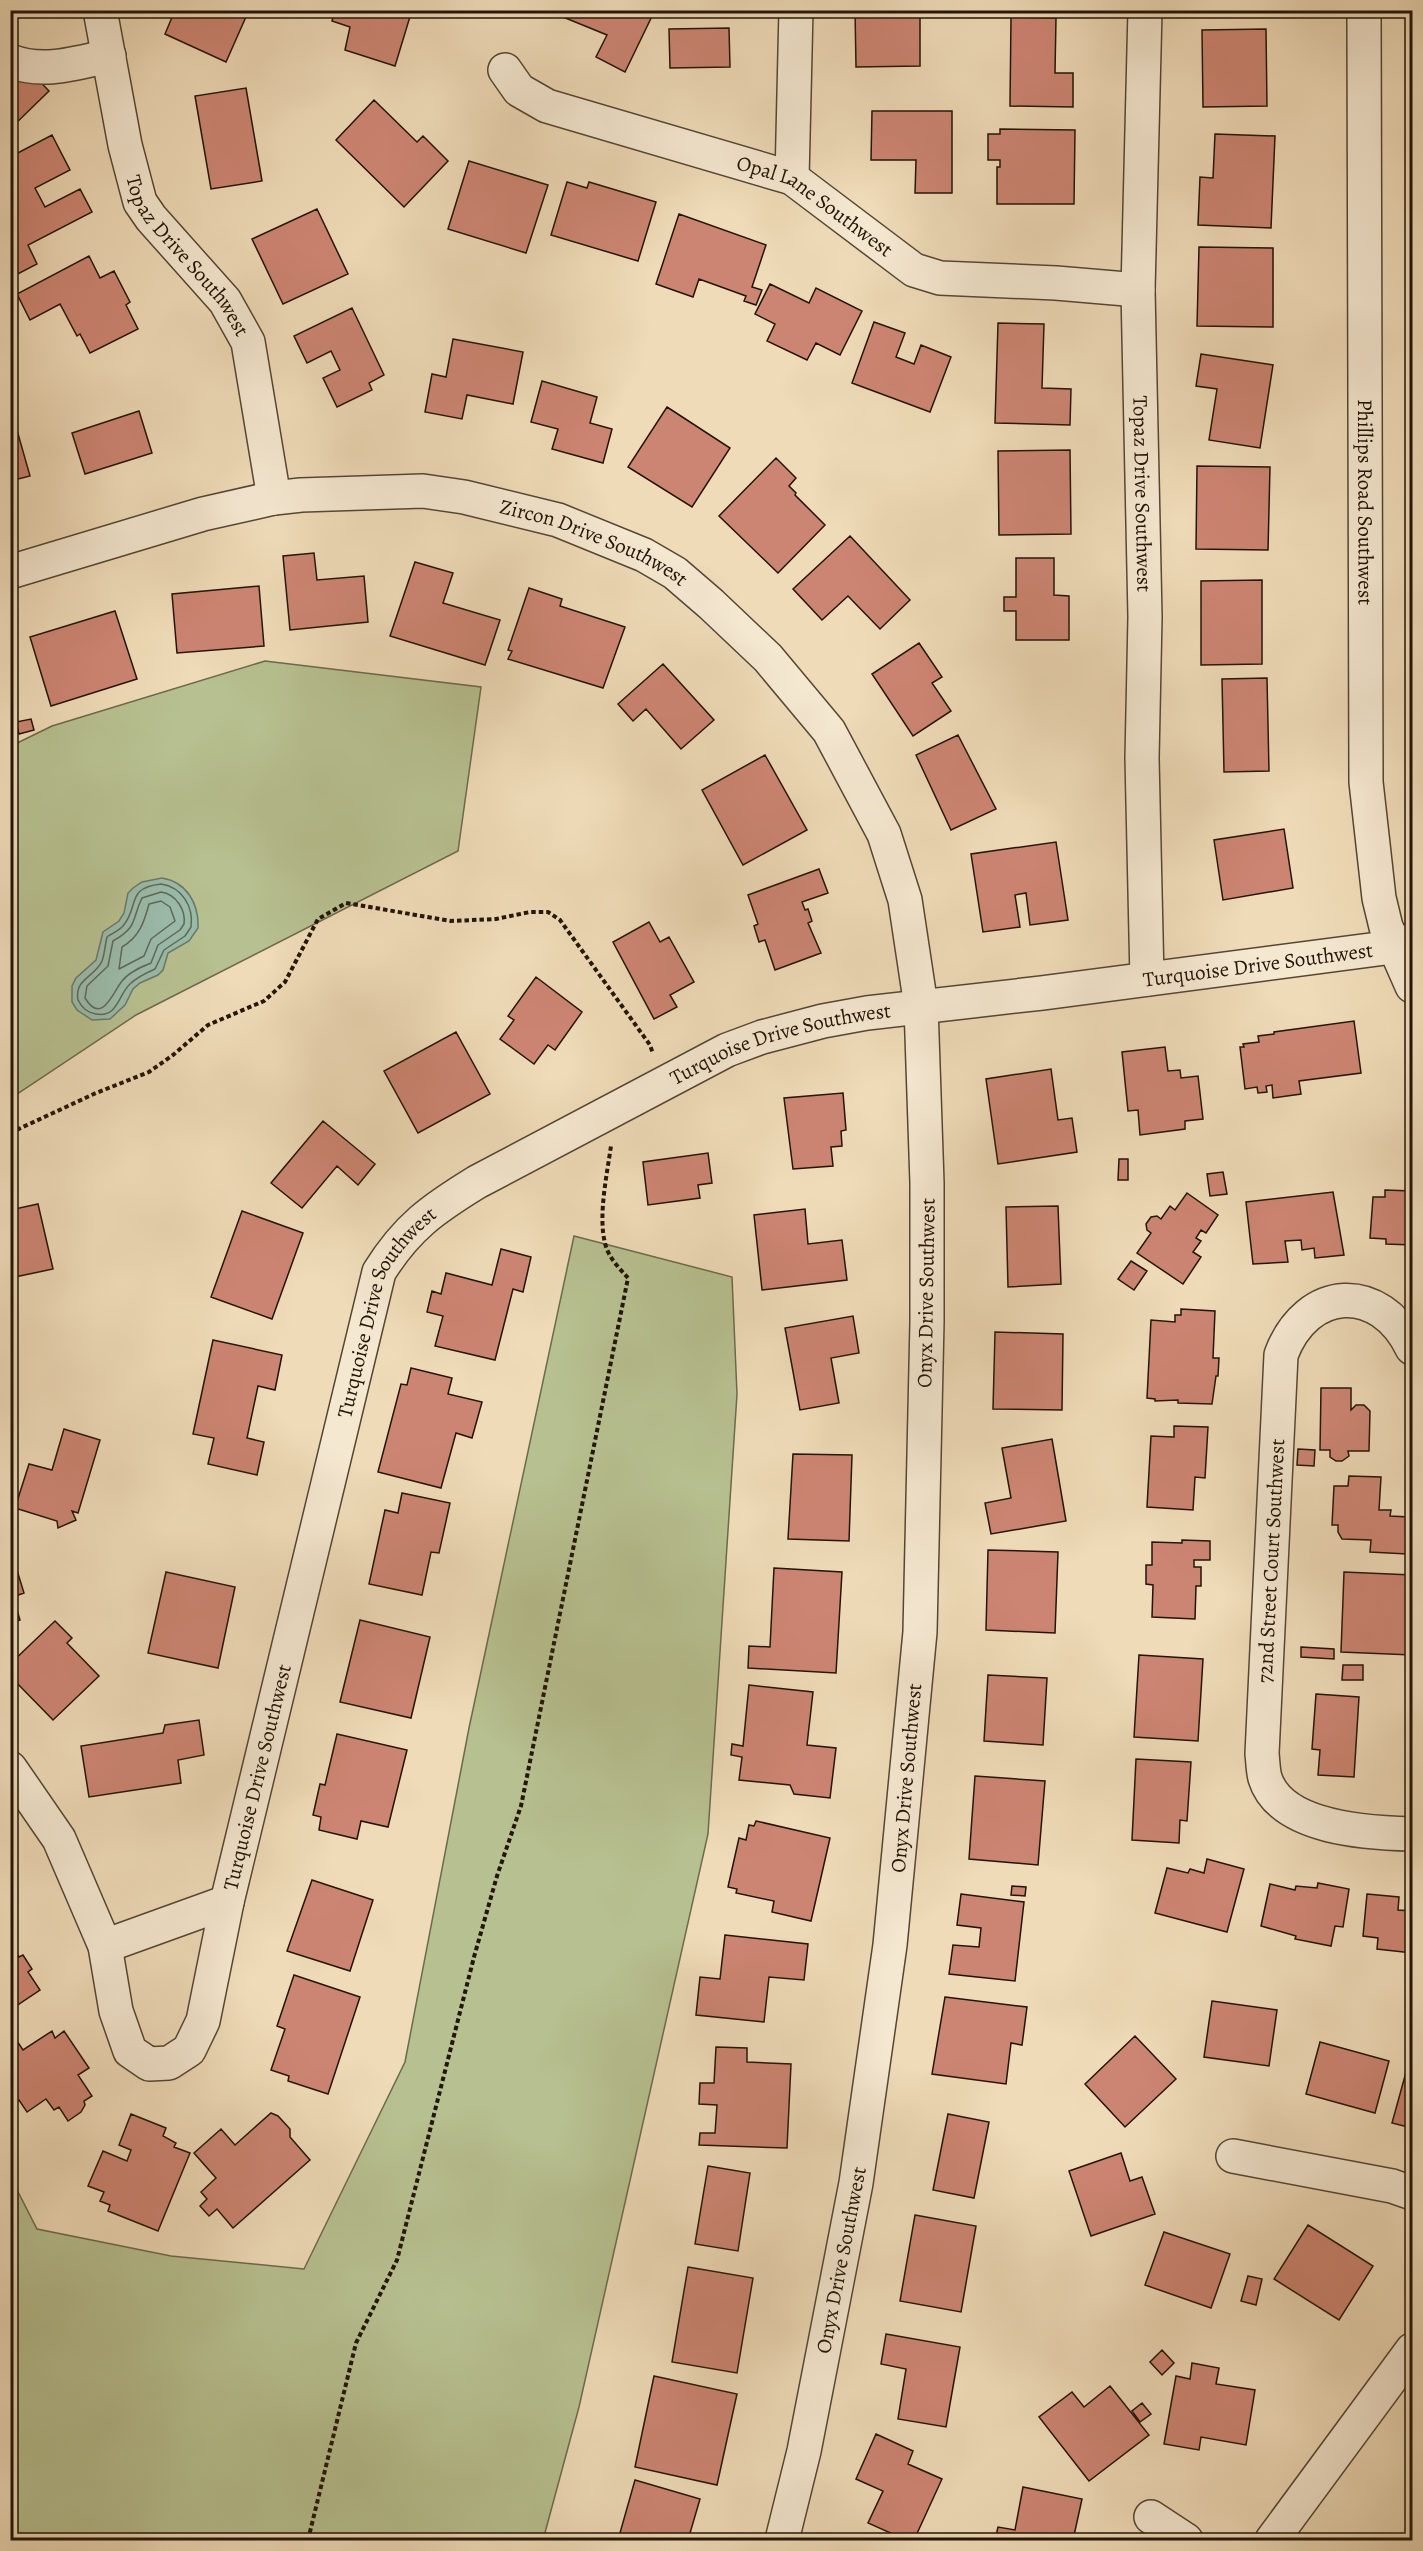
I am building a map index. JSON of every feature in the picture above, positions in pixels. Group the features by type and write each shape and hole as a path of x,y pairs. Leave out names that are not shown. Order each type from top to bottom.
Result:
{"street":[{"name":"Topaz Drive Southwest","path":"100,10 124,145 140,202 151,218 225,301 248,342 274,498"},
{"path":"792,178 796,10"},
{"name":"Topaz Drive Southwest","path":"1145,10 1138,290 1145,617 1142,758 1148,979"},
{"name":"Phillips Road Southwest","path":"1364,10 1366,782 1379,898 1402,943 1413,986"},
{"path":"10,61 39,68 58,67 109,56"},
{"name":"Opal Lane Southwest","path":"505,70 519,90 547,106 792,178 914,270 940,278 1056,283 1138,290"},
{"name":"Zircon Drive Southwest","path":"10,572 203,514 274,498 381,491 423,491 464,496 558,520 644,555 675,573 768,658 829,731 884,834 905,900 921,1006"},
{"name":"Turquoise Drive Southwest","path":"10,1768 59,1839 105,1946 116,2011 130,2051 149,2064 169,2063 189,2050 203,2021 227,1902 379,1272 394,1249 417,1222 477,1182 727,1050 762,1037 823,1021 921,1006 1148,979 1402,943"},
{"name":"Onyx Drive Southwest","path":"782,2541 804,2451 856,2183 890,1945 918,1643 927,1322 927,1183 921,1006"},
{"name":"72nd Street Court Southwest","path":"1413,1348 1404,1330 1393,1318 1368,1304 1355,1300 1338,1300 1312,1311 1287,1338 1281,1355 1262,1754 1265,1777 1272,1791 1292,1810 1306,1819 1369,1833 1413,1834"},
{"path":"105,1946 227,1902"},
{"path":"1233,2156 1392,2186 1413,2193"},
{"path":"1272,2541 1413,2350"},
{"path":"1151,2517 1186,2541"}],"path":[{"path":"10,1133 96,1093 149,1072 173,1055 208,1024 264,1002 285,982 318,919 346,903 451,921 496,919 530,912 548,912 560,920 650,1045 664,1083"},
{"path":"308,2541 356,2343 397,2260 474,1957 529,1773 628,1278 614,1263 605,1243 603,1210 616,1109"}],"green space":[{"path":"265,661 481,687 458,851 136,1015 11,1098 11,746 52,726"},
{"path":"574,1236 732,1277 737,1394 708,1834 579,2407 543,2540 11,2540 11,2178 37,2229 171,2256 304,2269 405,2062 469,1728"}],"water":[{"path":"162,878 171,880 185,889 194,903 198,928 189,941 168,953 163,970 158,975 140,983 133,989 125,1005 110,1019 92,1020 77,1010 72,1002 72,986 76,978 96,960 103,932 119,921 124,913 128,893 142,882"}],"building":[{"path":"175,10 249,10 226,62 165,34"},
{"path":"335,10 412,10 395,66 345,50 350,27 332,21"},
{"path":"558,10 655,10 625,72 596,57 607,35 563,17 564,14"},
{"path":"855,10 920,10 920,66 856,67"},
{"path":"1011,17 1056,18 1055,73 1073,73 1073,107 1010,106"},
{"path":"729,28 730,67 670,68 669,29"},
{"path":"1266,29 1267,106 1203,107 1202,30"},
{"path":"26,67 49,91 10,129 10,83"},
{"path":"246,88 262,181 211,189 195,96"},
{"path":"374,100 417,142 423,136 448,161 404,207 336,140"},
{"path":"872,111 952,111 952,193 915,193 916,160 871,160"},
{"path":"1000,129 1075,130 1074,204 997,204 997,167 1000,167 1000,160 988,160 988,134 1000,134"},
{"path":"1215,134 1275,136 1271,228 1198,225 1200,177 1213,178"},
{"path":"52,135 70,170 35,188 45,207 80,189 92,212 28,245 37,264 10,278 10,157"},
{"path":"469,161 548,185 526,253 448,229"},
{"path":"567,182 587,188 589,182 656,202 638,261 551,235"},
{"path":"317,209 348,274 283,304 252,239"},
{"path":"679,214 766,245 752,287 762,290 756,305 744,301 746,296 699,279 693,297 656,284"},
{"path":"1199,247 1273,248 1273,327 1197,326"},
{"path":"89,256 100,278 114,271 130,302 126,305 138,329 90,353 80,334 77,336 60,304 30,320 17,294"},
{"path":"770,284 809,303 816,288 862,311 840,355 816,343 807,360 767,341 775,324 755,314"},
{"path":"352,308 384,375 369,383 372,390 337,407 323,378 340,370 331,351 307,363 294,336"},
{"path":"874,322 905,333 896,357 914,364 921,345 951,357 930,412 852,383"},
{"path":"998,323 1044,324 1042,388 1071,389 1070,425 995,423"},
{"path":"453,339 523,352 513,404 467,395 462,419 425,412 432,374 446,377"},
{"path":"1201,354 1273,365 1260,448 1209,440 1217,389 1196,386"},
{"path":"542,381 597,397 590,423 612,429 603,463 552,449 558,429 531,422"},
{"path":"667,407 730,448 692,507 628,467"},
{"path":"10,409 30,476 10,481"},
{"path":"139,411 152,453 85,474 72,433"},
{"path":"1070,450 1071,534 999,535 998,451"},
{"path":"776,458 796,478 789,486 796,493 795,495 825,525 778,573 719,516"},
{"path":"1197,466 1270,467 1268,550 1196,549"},
{"path":"850,536 910,600 880,629 848,596 822,620 793,589"},
{"path":"314,553 317,580 364,576 368,622 290,630 283,556"},
{"path":"1016,558 1054,558 1054,595 1069,596 1069,640 1016,640 1016,611 1004,611 1004,597 1016,597"},
{"path":"415,562 453,573 443,603 500,620 485,665 390,636"},
{"path":"1262,580 1262,664 1201,665 1201,581"},
{"path":"259,586 264,646 177,653 172,594"},
{"path":"529,588 562,599 560,606 625,627 603,688 508,659 512,651 508,650"},
{"path":"115,611 137,679 51,706 30,637"},
{"path":"919,643 942,677 932,683 951,711 913,736 872,674"},
{"path":"663,664 714,720 681,749 646,709 633,721 618,704"},
{"path":"1267,678 1269,771 1224,772 1222,679"},
{"path":"31,719 34,730 19,734 16,722"},
{"path":"958,735 996,809 951,830 916,755"},
{"path":"765,755 807,830 743,865 702,790"},
{"path":"1284,829 1293,888 1223,900 1214,840"},
{"path":"1056,842 1068,920 1030,925 1026,893 1015,895 1020,927 983,932 971,854"},
{"path":"819,869 828,893 802,902 805,910 808,909 812,921 808,923 821,953 775,970 765,940 759,942 754,926 758,924 748,895"},
{"path":"649,922 660,942 669,937 694,982 670,995 677,1007 654,1019 613,942"},
{"path":"536,977 582,1012 555,1050 548,1045 534,1064 500,1039 514,1020 508,1016"},
{"path":"1354,1021 1361,1073 1299,1081 1301,1094 1273,1098 1272,1085 1266,1086 1267,1092 1258,1093 1257,1087 1245,1089 1240,1047 1244,1047 1243,1044 1259,1042 1258,1036 1274,1034 1274,1032"},
{"path":"456,1032 490,1094 418,1133 384,1071"},
{"path":"1165,1047 1168,1071 1180,1070 1181,1078 1198,1076 1203,1119 1185,1121 1185,1129 1140,1135 1138,1110 1128,1111 1122,1052"},
{"path":"1051,1069 1058,1120 1072,1118 1077,1152 998,1164 986,1079"},
{"path":"843,1093 846,1130 841,1131 842,1146 831,1147 833,1166 793,1169 784,1098"},
{"path":"323,1121 375,1164 358,1185 337,1166 302,1208 271,1183"},
{"path":"708,1153 712,1183 698,1185 700,1198 648,1205 643,1162"},
{"path":"1119,1159 1128,1159 1128,1180 1118,1180"},
{"path":"1223,1172 1227,1194 1210,1196 1207,1174"},
{"path":"1385,1190 1412,1191 1412,1245 1386,1244 1386,1239 1370,1238 1373,1197 1385,1197"},
{"path":"1333,1192 1344,1255 1315,1258 1314,1248 1302,1250 1301,1240 1285,1241 1288,1262 1253,1264 1246,1202"},
{"path":"1187,1193 1218,1215 1206,1233 1201,1230 1196,1238 1201,1241 1193,1252 1201,1257 1183,1284 1137,1253 1151,1233 1147,1230 1146,1224 1151,1217 1157,1216 1161,1219 1170,1206 1175,1210"},
{"path":"38,1204 53,1269 10,1278 10,1210"},
{"path":"1058,1206 1061,1284 1008,1287 1006,1207"},
{"path":"805,1209 808,1244 842,1240 847,1280 762,1290 754,1215"},
{"path":"242,1211 303,1233 272,1319 211,1297"},
{"path":"501,1249 531,1257 523,1292 513,1289 495,1360 435,1346 443,1316 427,1312 432,1291 441,1294 446,1273 492,1285"},
{"path":"1131,1261 1147,1271 1134,1290 1118,1279"},
{"path":"1181,1309 1215,1311 1213,1358 1219,1358 1212,1404 1178,1403 1178,1400 1155,1401 1155,1399 1147,1398 1151,1320 1175,1322 1175,1315 1181,1315"},
{"path":"853,1316 859,1353 831,1358 839,1403 800,1410 785,1328"},
{"path":"995,1332 1063,1334 1062,1410 993,1409"},
{"path":"213,1340 282,1355 275,1390 258,1386 247,1438 264,1442 257,1475 208,1464 214,1438 193,1434"},
{"path":"411,1368 452,1378 448,1394 482,1402 472,1438 456,1433 441,1488 378,1472 401,1384 407,1385"},
{"path":"1321,1388 1351,1388 1351,1410 1356,1405 1364,1405 1370,1411 1369,1451 1348,1451 1349,1456 1342,1461 1336,1461 1330,1457 1330,1450 1320,1450"},
{"path":"1174,1426 1208,1427 1205,1478 1195,1477 1193,1510 1147,1507 1151,1436 1174,1437"},
{"path":"64,1429 100,1440 78,1513 72,1511 76,1520 58,1528 57,1521 15,1508 29,1464 52,1470"},
{"path":"1052,1439 1066,1521 991,1534 985,1503 1011,1498 1002,1448"},
{"path":"1298,1449 1315,1450 1314,1466 1297,1465"},
{"path":"793,1454 852,1455 849,1541 788,1539"},
{"path":"1349,1476 1381,1477 1379,1510 1391,1510 1390,1516 1409,1517 1407,1554 1370,1552 1371,1540 1342,1539 1338,1532 1338,1525 1332,1525 1334,1486 1348,1486"},
{"path":"402,1493 450,1503 439,1553 431,1552 422,1595 369,1584 385,1510 398,1513"},
{"path":"1182,1540 1210,1541 1210,1560 1194,1560 1194,1567 1201,1567 1201,1586 1196,1586 1195,1619 1152,1617 1153,1585 1146,1584 1146,1565 1152,1565 1152,1542 1182,1543"},
{"path":"988,1550 1058,1552 1055,1633 986,1630"},
{"path":"12,1554 24,1593 13,1597 20,1620 10,1623"},
{"path":"774,1568 842,1572 836,1673 748,1668 749,1646 770,1647"},
{"path":"166,1572 235,1587 218,1668 148,1653"},
{"path":"1344,1572 1412,1575 1412,1604 1407,1603 1406,1613 1412,1613 1412,1655 1341,1652"},
{"path":"360,1620 430,1637 411,1718 340,1702"},
{"path":"55,1621 72,1638 67,1643 99,1676 53,1720 10,1676 10,1664"},
{"path":"1301,1647 1334,1649 1334,1659 1301,1657"},
{"path":"1139,1655 1203,1659 1198,1741 1134,1737"},
{"path":"1343,1665 1363,1665 1363,1680 1342,1680"},
{"path":"988,1675 1047,1678 1043,1745 984,1741"},
{"path":"749,1685 813,1692 807,1745 836,1748 830,1798 794,1794 790,1785 739,1780 742,1757 731,1755 732,1744 743,1746"},
{"path":"1316,1694 1359,1697 1354,1777 1318,1775 1320,1750 1312,1749"},
{"path":"199,1720 204,1755 178,1760 181,1783 89,1797 81,1746 163,1733 165,1725"},
{"path":"337,1734 407,1750 388,1827 361,1821 357,1839 319,1830 321,1817 313,1815 320,1784 325,1785"},
{"path":"1136,1759 1191,1762 1187,1821 1180,1820 1179,1843 1132,1840"},
{"path":"975,1776 1045,1781 1038,1865 969,1859"},
{"path":"756,1821 830,1838 811,1921 772,1912 774,1901 736,1893 737,1889 728,1887 739,1838 746,1840 749,1825 754,1826"},
{"path":"1207,1859 1244,1869 1227,1932 1155,1913 1167,1868 1188,1873 1190,1869 1204,1873"},
{"path":"312,1880 373,1900 350,1971 287,1951"},
{"path":"1318,1883 1349,1889 1343,1927 1335,1926 1331,1946 1295,1939 1296,1936 1261,1926 1270,1884 1295,1890 1296,1886 1317,1888"},
{"path":"1012,1886 1026,1887 1025,1896 1011,1895"},
{"path":"961,1894 1024,1902 1015,1981 949,1974 953,1945 979,1947 981,1928 957,1925"},
{"path":"1367,1894 1399,1897 1398,1910 1412,1911 1412,1953 1377,1949 1378,1938 1363,1936"},
{"path":"725,1935 808,1944 804,1980 769,1977 764,2022 696,2015 700,1977 720,1979"},
{"path":"10,1944 19,1957 23,1955 32,1969 28,1972 40,1990 10,2010"},
{"path":"294,1975 360,1997 328,2094 288,2081 289,2076 271,2070 285,2029 277,2026"},
{"path":"945,1997 1027,2007 1022,2045 1011,2043 1006,2084 932,2074"},
{"path":"1212,2001 1277,2010 1269,2066 1204,2057"},
{"path":"52,2031 55,2038 64,2031 89,2068 78,2075 92,2096 84,2101 85,2105 81,2112 68,2121 59,2107 54,2110 46,2099 27,2112 19,2100 13,2104 10,2101 10,2046 17,2041 23,2050"},
{"path":"1135,2036 1176,2079 1125,2127 1085,2084"},
{"path":"1320,2042 1389,2061 1375,2113 1306,2094"},
{"path":"716,2047 747,2048 747,2062 791,2064 787,2148 699,2145 700,2133 715,2133 717,2105 699,2104 700,2083 714,2083"},
{"path":"1408,2065 1412,2066 1412,2128 1392,2123"},
{"path":"271,2113 278,2116 290,2129 290,2137 310,2160 233,2228 217,2209 209,2216 200,2206 207,2199 201,2192 216,2178 194,2153 221,2129 235,2145"},
{"path":"131,2114 166,2128 163,2136 176,2143 174,2147 190,2153 158,2231 108,2211 110,2205 100,2201 104,2192 88,2186 103,2151 127,2161 131,2150 119,2145"},
{"path":"948,2114 989,2122 974,2198 933,2190"},
{"path":"1121,2153 1130,2181 1142,2177 1155,2214 1091,2236 1069,2171"},
{"path":"708,2166 750,2173 738,2251 695,2244"},
{"path":"915,2215 976,2226 961,2312 900,2301"},
{"path":"1308,2225 1373,2266 1339,2320 1274,2279"},
{"path":"1164,2232 1230,2254 1211,2308 1145,2285"},
{"path":"688,2267 753,2278 737,2373 672,2362"},
{"path":"1248,2276 1262,2279 1256,2305 1241,2301"},
{"path":"886,2334 960,2347 946,2427 898,2419 906,2369 881,2364"},
{"path":"1162,2350 1174,2363 1162,2375 1150,2362"},
{"path":"1192,2363 1219,2368 1216,2384 1255,2390 1246,2445 1201,2437 1199,2450 1164,2444 1176,2376 1190,2379"},
{"path":"654,2376 737,2394 717,2485 635,2467"},
{"path":"1110,2386 1149,2435 1089,2481 1039,2417 1072,2392 1084,2407"},
{"path":"1142,2403 1151,2414 1140,2422 1132,2411"},
{"path":"876,2434 913,2451 908,2464 942,2479 914,2540 906,2540 868,2523 883,2491 856,2479"},
{"path":"635,2480 700,2499 688,2540 618,2540"},
{"path":"1023,2487 1082,2499 1073,2540 995,2540 998,2527 1015,2530"}]}
